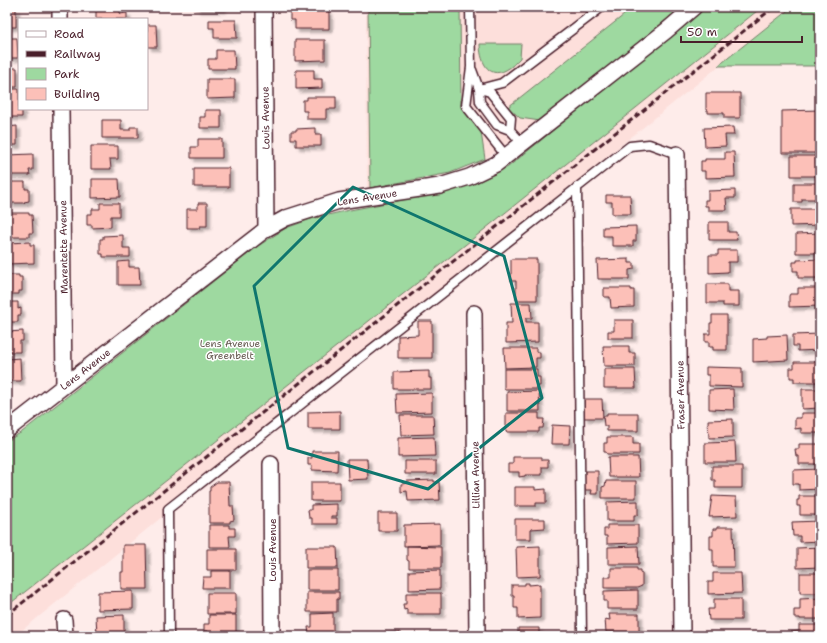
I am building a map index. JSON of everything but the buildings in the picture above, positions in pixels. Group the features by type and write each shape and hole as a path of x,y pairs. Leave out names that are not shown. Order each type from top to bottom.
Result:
{"street":[{"path":"60,7 60,18"},
{"name":"Louis Avenue","path":"264,7 266,228"},
{"name":"Lens Avenue","path":"7,430 266,228 286,218 339,200 440,186 462,179 496,164 666,31 694,7"},
{"name":"Marentette Avenue","path":"61,110 64,385"},
{"name":"Fraser Avenue","path":"677,154 682,636"},
{"name":"Lillian Avenue","path":"474,313 477,636"},
{"name":"Louis Avenue","path":"271,464 272,636"},
{"path":"64,620 64,636"}],"lane":[{"path":"470,7 471,67 466,106 506,156"},
{"path":"479,89 502,83 602,7"},
{"path":"471,67 479,89 480,102 497,125 510,130 522,143"},
{"path":"479,89 490,92 511,118 510,130"},
{"path":"170,636 168,509 630,146 649,144 677,154"},
{"path":"577,187 582,636"}],"highlighted area":[{"path":"353,187 504,256 542,398 428,489 288,448 254,286"}],"shaded area":[{"path":"366,7 682,7 540,121 485,159 445,175 367,189"},
{"path":"762,7 792,7 15,636 7,636 7,606 440,265"}],"green space":[{"path":"368,7 460,7 461,106 481,132 485,159 450,173 370,188"},
{"path":"634,7 682,7 540,121 520,118 508,107"},
{"name":"Lens Avenue Greenbelt","path":"705,7 762,7 440,265 7,606 7,441 22,432 258,246 286,228 311,219 345,211 448,191 478,182 508,167"},
{"path":"792,7 820,7 820,66 718,66"},
{"path":"480,44 521,44 520,58 506,70 494,72 489,70 483,61"}],"railway":[{"path":"7,615 774,7"}]}
